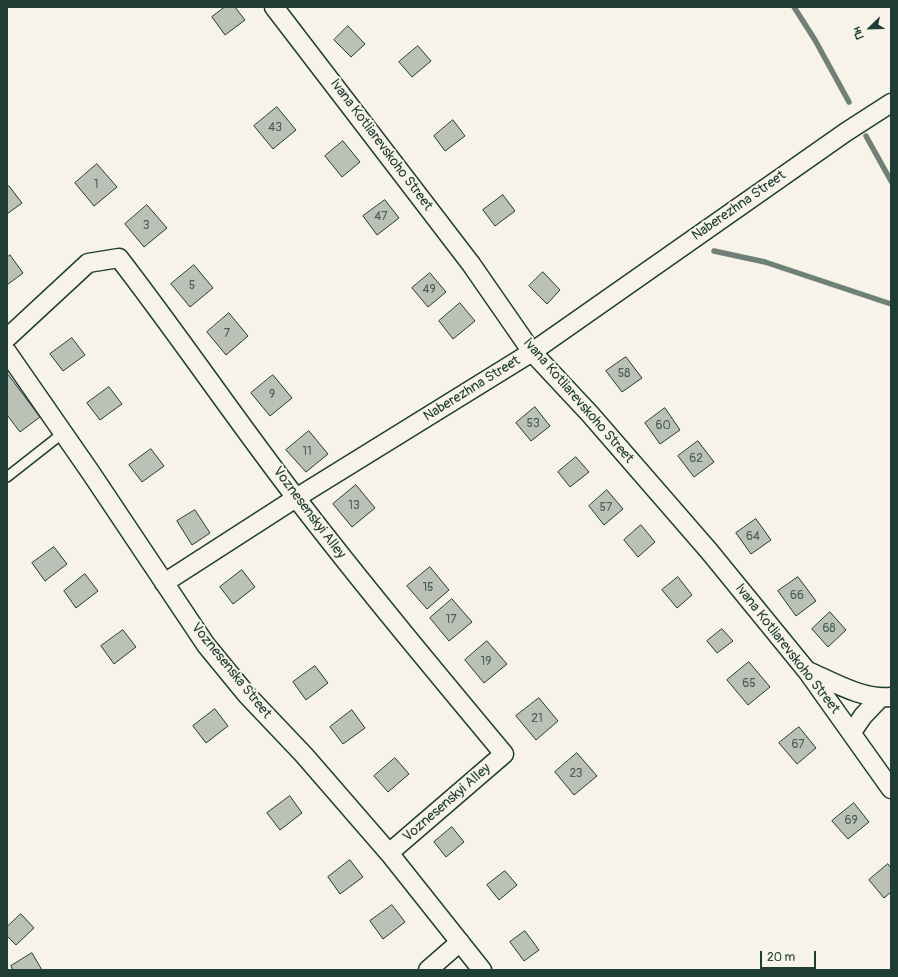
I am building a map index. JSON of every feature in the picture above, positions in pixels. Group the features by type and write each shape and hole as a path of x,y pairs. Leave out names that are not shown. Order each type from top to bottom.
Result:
{"street":[{"name":"Ivana Kotliarevskoho Street","path":"274,7 471,264 532,352 590,414 709,551 807,671 891,788"},
{"name":"Naberezhna Street","path":"164,583 296,498 532,352 846,132 891,103"},
{"name":"Voznesenskyi Alley","path":"7,338 88,263 119,258 173,328 296,498 367,588 504,754 389,853"},
{"name":"Voznesenska Street","path":"7,352 206,645 247,695 304,755 389,853 482,970"},
{"path":"807,671 845,688 886,698"},
{"path":"852,732 863,716 886,698"},
{"path":"428,970 460,942"}],"lane":[{"path":"7,477 63,433"}],"building":[{"path":"225,7 235,7 245,20 225,35 212,17"},
{"path":"348,26 365,44 351,57 334,40"},
{"path":"418,46 431,61 412,77 399,62"},
{"path":"277,107 296,130 273,149 254,126"},
{"path":"453,120 465,136 445,151 434,136"},
{"path":"343,141 360,162 342,177 325,156"},
{"path":"97,164 117,187 94,206 75,183"},
{"path":"9,186 22,203 7,214 7,187"},
{"path":"503,195 515,211 495,226 483,210"},
{"path":"385,200 399,218 377,235 363,216"},
{"path":"147,205 167,228 144,247 125,224"},
{"path":"10,255 23,273 7,285 7,258"},
{"path":"194,265 213,288 190,307 171,284"},
{"path":"543,272 560,290 547,304 529,286"},
{"path":"430,273 446,292 428,307 412,288"},
{"path":"460,303 475,321 453,339 439,321"},
{"path":"229,313 248,336 226,355 207,332"},
{"path":"72,338 85,355 63,371 50,354"},
{"path":"626,357 642,378 622,392 606,371"},
{"path":"7,373 40,417 20,432 7,415"},
{"path":"273,375 292,398 270,416 251,393"},
{"path":"109,387 122,404 100,420 87,403"},
{"path":"535,407 550,426 531,441 516,423"},
{"path":"665,408 680,430 660,444 645,423"},
{"path":"309,431 328,454 306,472 286,450"},
{"path":"698,441 714,462 694,477 678,456"},
{"path":"151,449 164,466 142,482 129,465"},
{"path":"576,457 589,472 570,487 558,472"},
{"path":"356,485 375,508 352,527 333,504"},
{"path":"607,490 623,509 604,525 589,506"},
{"path":"195,510 210,533 192,545 177,521"},
{"path":"756,519 771,540 751,554 736,533"},
{"path":"641,525 655,542 638,557 624,540"},
{"path":"54,547 67,564 45,581 32,563"},
{"path":"430,567 449,590 427,609 407,586"},
{"path":"242,570 255,587 233,604 220,587"},
{"path":"85,574 98,591 76,608 64,591"},
{"path":"678,577 692,595 677,608 662,590"},
{"path":"798,577 816,601 796,616 778,591"},
{"path":"452,599 472,622 449,641 430,618"},
{"path":"830,612 846,630 828,647 812,629"},
{"path":"722,629 733,641 717,653 707,641"},
{"path":"123,630 136,647 114,664 101,646"},
{"path":"487,641 507,664 484,683 465,660"},
{"path":"749,662 770,687 748,705 727,680"},
{"path":"315,666 328,683 306,700 293,682"},
{"path":"539,698 558,721 536,740 516,716"},
{"path":"215,709 228,726 206,743 193,726"},
{"path":"352,710 365,728 343,744 330,727"},
{"path":"799,727 816,748 797,764 779,743"},
{"path":"577,753 597,776 574,795 555,772"},
{"path":"395,758 409,774 388,792 374,776"},
{"path":"290,796 302,813 280,830 267,813"},
{"path":"854,803 869,822 848,839 832,821"},
{"path":"452,827 464,842 446,857 434,842"},
{"path":"350,860 363,877 340,894 328,877"},
{"path":"888,864 891,868 891,892 884,898 869,880"},
{"path":"505,871 517,885 499,900 487,885"},
{"path":"392,905 405,922 383,939 370,921"},
{"path":"21,914 34,928 16,945 7,936 7,927"},
{"path":"525,931 539,950 524,961 510,942"},
{"path":"32,953 42,970 13,970 11,966"}],"waterway":[{"path":"794,7 815,40 849,102"},
{"path":"866,136 891,181"},
{"path":"714,251 765,262 891,304"}]}
